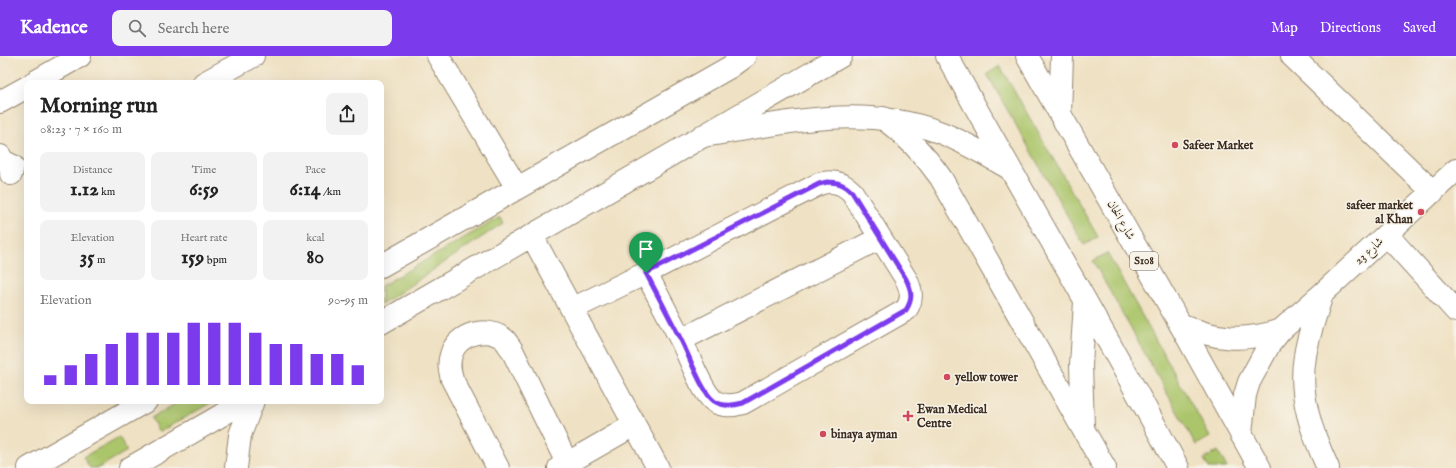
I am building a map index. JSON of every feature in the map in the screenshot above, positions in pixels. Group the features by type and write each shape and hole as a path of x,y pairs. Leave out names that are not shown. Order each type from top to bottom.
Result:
{"street":[{"path":"38,80 80,56"},
{"path":"210,80 254,56"},
{"path":"438,56 517,188"},
{"path":"384,264 730,67 745,56"},
{"path":"384,321 841,56"},
{"path":"947,56 1151,417 1178,468"},
{"name":"شارع الخان","path":"1027,56 1180,324 1260,468"},
{"path":"1060,114 1062,56"},
{"path":"1292,56 1433,192"},
{"path":"0,102 24,89"},
{"path":"702,136 822,118 843,116 883,118 902,121 938,132 973,148 1009,168"},
{"path":"883,118 915,145 941,178 1105,468"},
{"path":"0,156 13,166 11,174"},
{"name":"شارع 23","path":"1241,434 1249,382 1269,345 1281,330 1387,235 1456,170"},
{"path":"572,309 646,273 819,184 827,182 842,184 852,192 910,288 911,297 906,310 743,403 734,406 724,405 714,401 707,394 646,273"},
{"path":"1387,235 1456,311"},
{"path":"532,236 658,468"},
{"path":"681,340 880,238"},
{"path":"1322,294 1311,330 1305,357 1303,385 1307,412 1315,439 1328,468"},
{"path":"1083,428 1081,365 1085,302"},
{"name":"شارع 23","path":"1180,324 1222,338 1267,335 1281,330"},
{"path":"498,468 452,379 449,367 451,354 457,343 468,335 480,332 493,334 504,340 512,350 563,466 634,425"},
{"path":"28,468 141,404"},
{"path":"130,468 241,404"},
{"path":"236,468 240,435 251,404"}],"green space":[{"path":"1000,66 1098,237 1084,245 987,74"},
{"path":"500,217 503,223 384,303 384,284"},
{"path":"1107,253 1210,437 1196,445 1093,261"},
{"path":"175,404 209,404 159,432 151,418"},
{"path":"119,437 127,451 98,468 90,468 83,457"},
{"path":"1218,451 1227,468 1209,468 1204,459"}],"place":[{"name":"Safeer Market","path":"1175,145"},
{"name":"safeer market al Khan","path":"1421,212"},
{"name":"yellow tower","path":"947,377"},
{"name":"Ewan Medical Centre","path":"908,416"},
{"name":"binaya ayman","path":"823,434"}],"route":[{"path":"834,182 842,184 852,192 906,279 910,288 911,297 906,310 743,403 734,406 724,405 714,401 707,394 646,273 819,184 834,182"}]}
